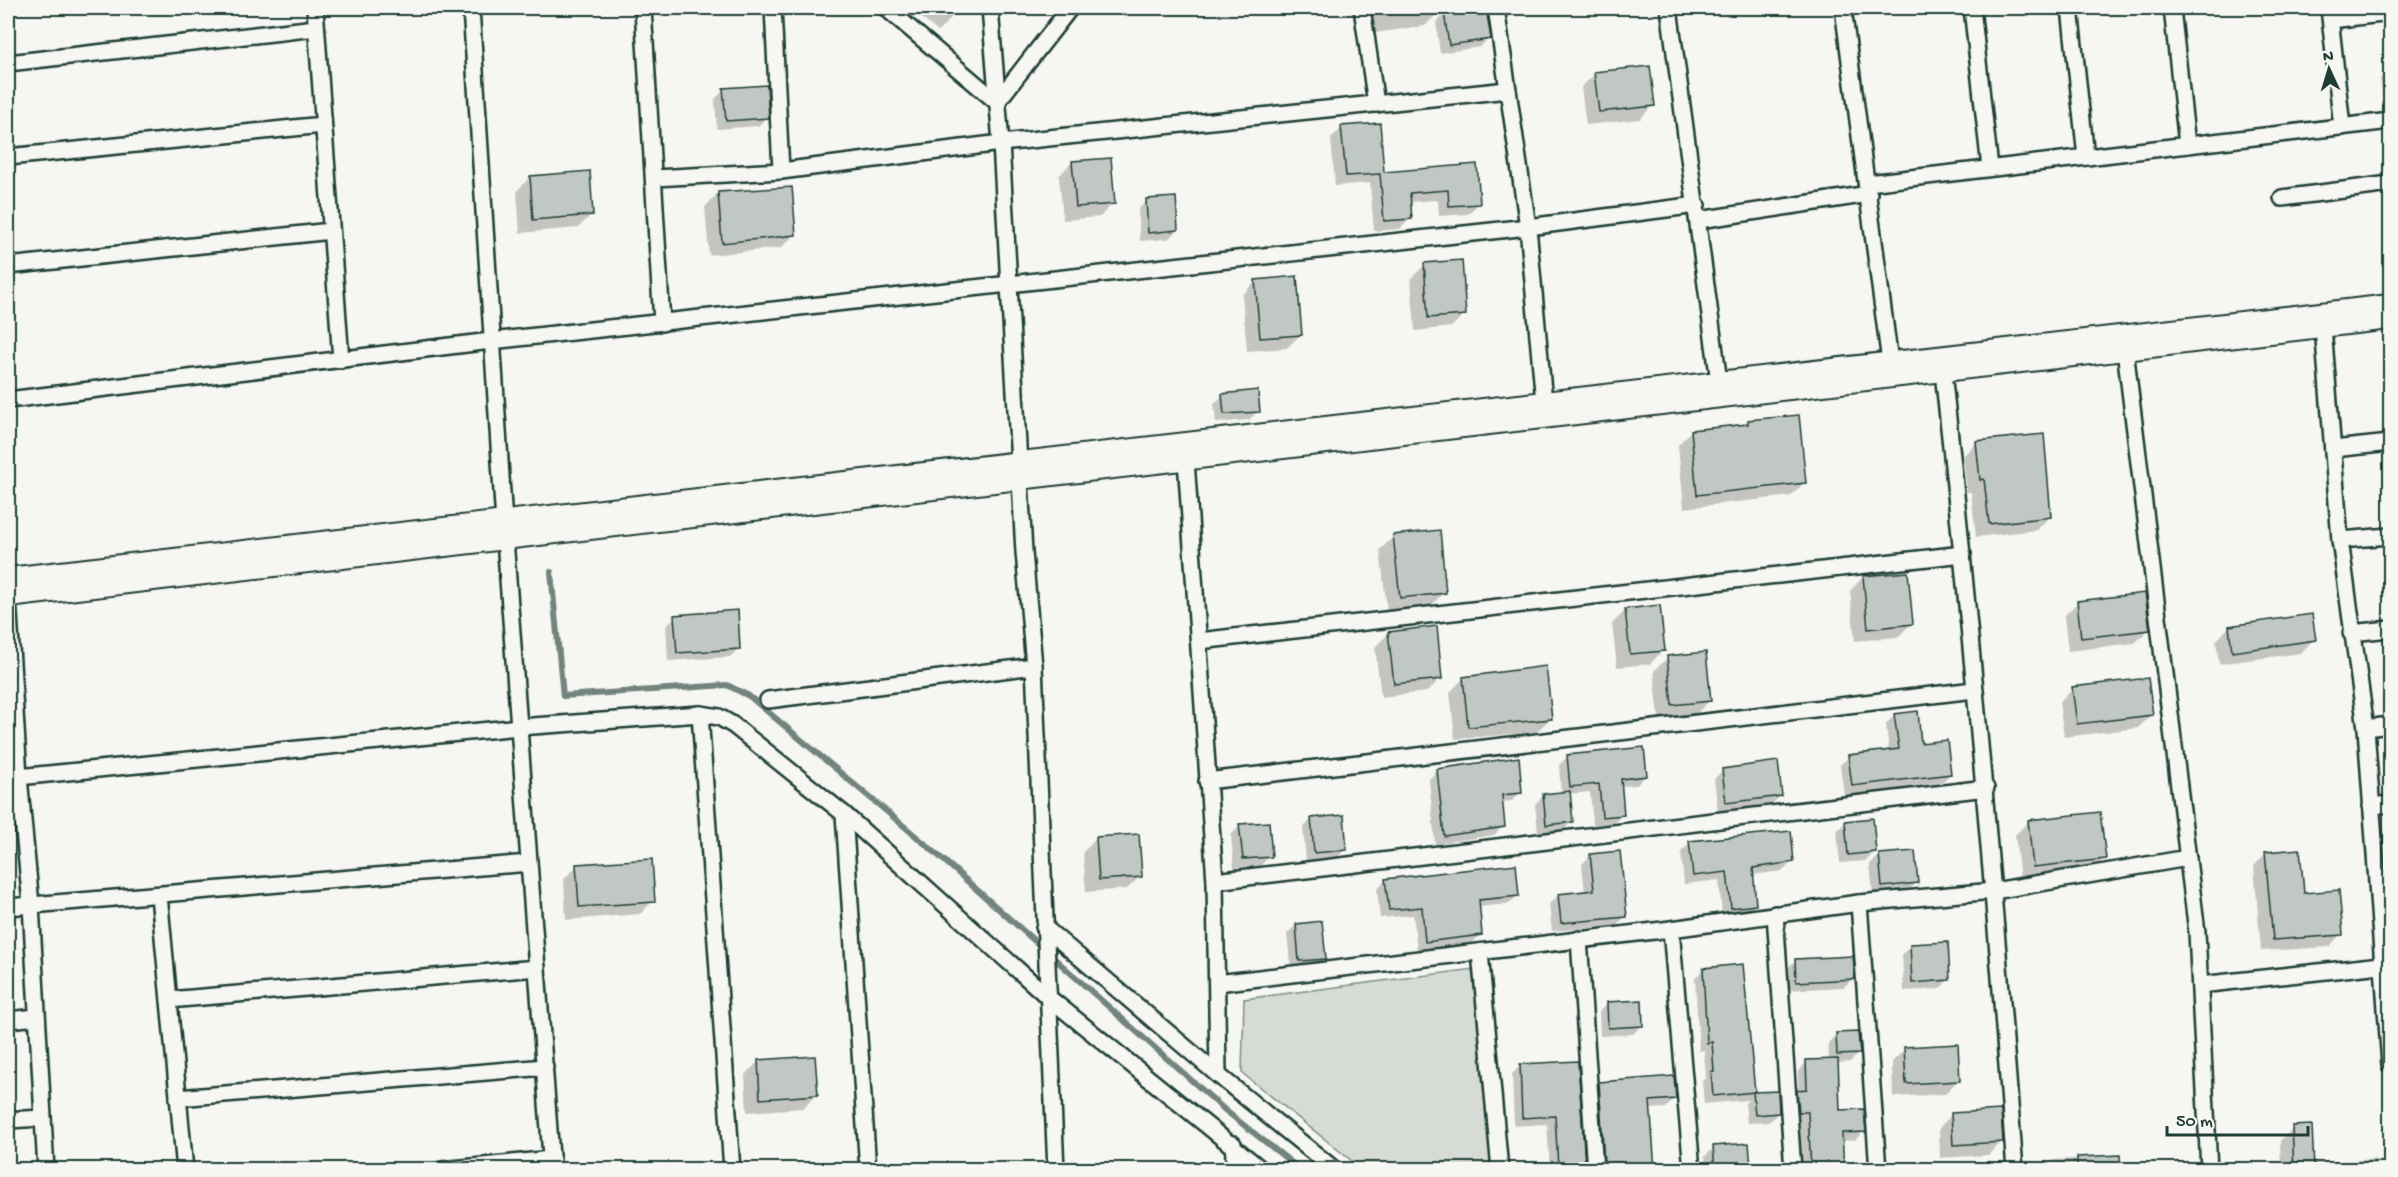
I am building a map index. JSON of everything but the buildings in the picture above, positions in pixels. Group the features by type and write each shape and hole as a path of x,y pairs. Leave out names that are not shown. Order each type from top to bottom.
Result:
{"street":[{"path":"315,8 340,360"},
{"path":"442,1170 552,1164 504,530 471,8"},
{"path":"643,8 662,323"},
{"path":"773,8 781,171"},
{"path":"886,8 997,102"},
{"path":"990,8 1001,143 1007,285 1034,666 1056,1170"},
{"path":"997,102 1070,8"},
{"path":"1362,8 1376,104"},
{"path":"1496,8 1528,227 1544,402"},
{"path":"1669,8 1719,382"},
{"path":"1843,8 1890,362"},
{"path":"1972,8 1990,168"},
{"path":"2070,8 2086,157"},
{"path":"2172,8 2187,146"},
{"path":"2342,127 2330,14 2391,14"},
{"path":"8,63 316,28"},
{"path":"655,178 781,171 1001,143 1508,90"},
{"path":"8,400 491,341 1528,227 1698,213 1990,168 2391,121"},
{"path":"8,157 324,125"},
{"path":"2282,198 2391,184"},
{"path":"8,266 331,231"},
{"path":"46,1170 31,905 14,777 8,591 504,530 1019,471 1544,402 2391,305"},
{"path":"1019,471 1186,460 2391,319"},
{"path":"2323,327 2340,540 2351,633 2366,728 2371,806 2385,883 2391,1065"},
{"path":"2125,351 2188,858 2200,985 2209,1170"},
{"path":"1943,372 1963,554 1974,690 1986,788 2015,1170"},
{"path":"2333,449 2391,442"},
{"path":"1186,460 1215,881 1218,1075"},
{"path":"2340,540 2391,536"},
{"path":"1199,640 1963,554"},
{"path":"2351,633 2391,629"},
{"path":"768,700 1034,666"},
{"path":"1207,781 1974,690"},
{"path":"14,777 519,727 700,714 726,720 844,814 1048,997 1233,1144 1262,1170"},
{"path":"700,714 732,1170"},
{"path":"2366,728 2391,725"},
{"path":"1215,881 1986,788"},
{"path":"2371,806 2391,804"},
{"path":"844,814 868,1170"},
{"path":"1217,983 1671,929 1859,903 1994,891 2188,858"},
{"path":"8,908 529,863"},
{"path":"159,895 185,1170"},
{"path":"1859,903 1878,1170"},
{"path":"1775,914 1793,1170"},
{"path":"1044,927 1218,1075 1335,1170"},
{"path":"1671,929 1692,1170"},
{"path":"1580,939 1595,1170"},
{"path":"1480,952 1500,1170"},
{"path":"2200,985 2388,965"},
{"path":"169,1000 537,968"},
{"path":"8,1020 38,1017"},
{"path":"178,1098 544,1067"},
{"path":"8,1120 43,1118"},
{"path":"1233,1144 1235,1170"}],"shaded area":[{"path":"1474,969 1494,1169 1362,1169 1242,1073 1244,999"}],"waterway":[{"path":"551,572 563,696 727,685 749,696 930,848 1226,1111 1301,1170"}]}
